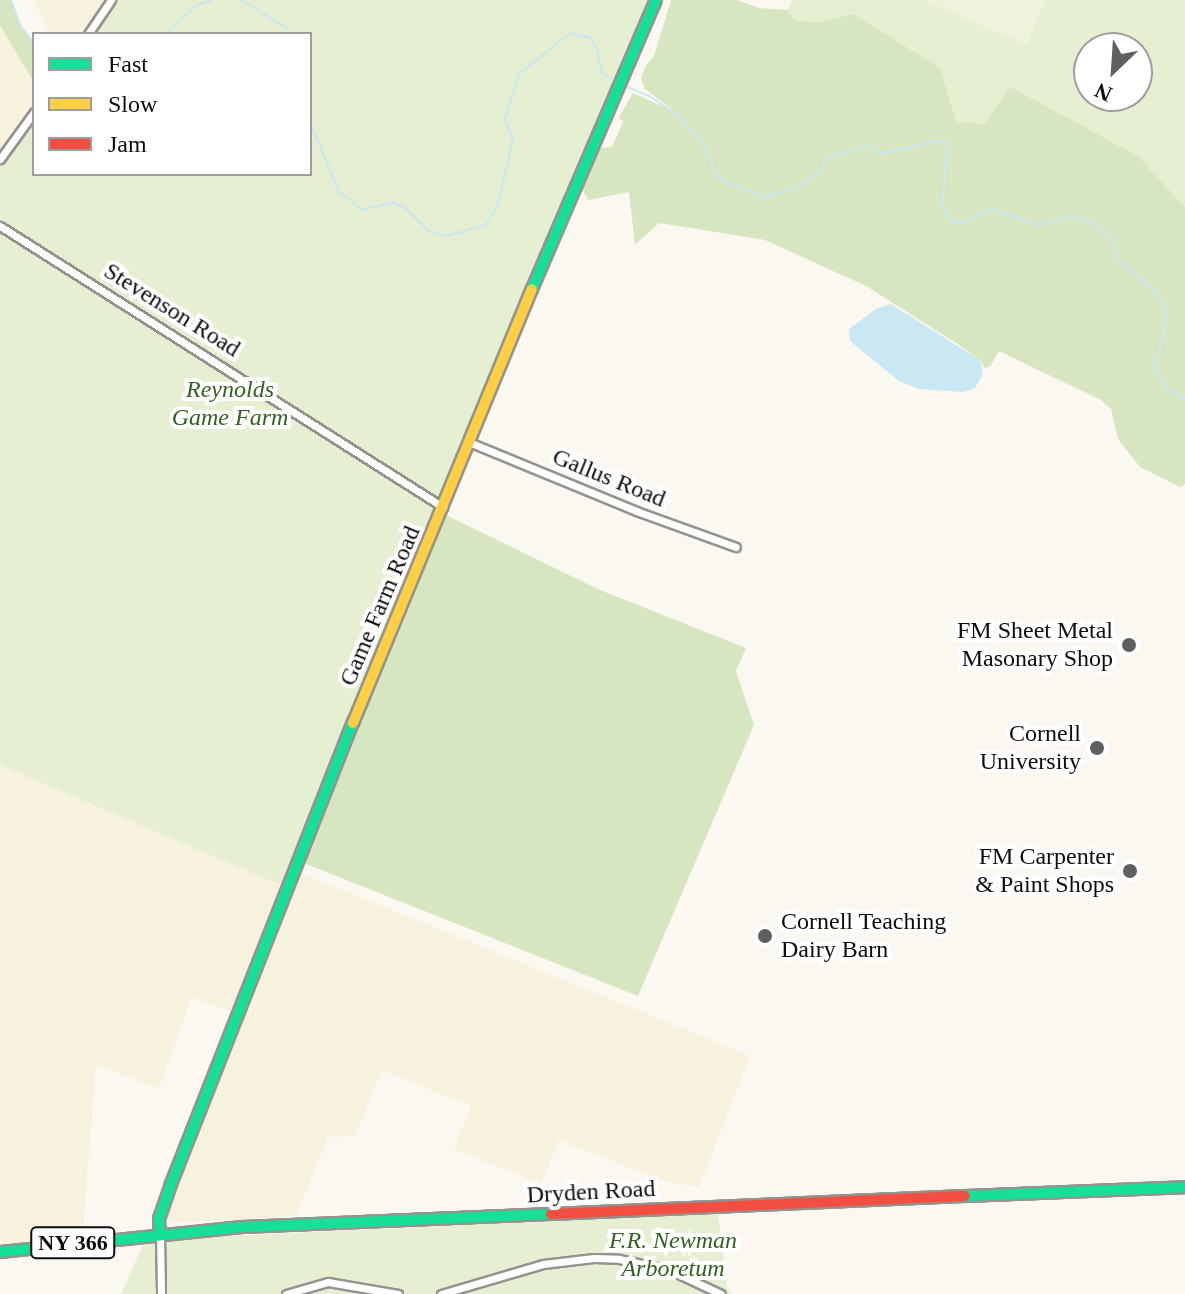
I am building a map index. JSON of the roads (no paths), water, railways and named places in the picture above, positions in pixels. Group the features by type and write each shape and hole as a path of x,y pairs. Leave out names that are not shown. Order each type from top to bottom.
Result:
{"street":[{"path":"89,32 111,0"},
{"name":"Game Farm Road","path":"160,1234 160,1214 171,1184 331,775 656,0"},
{"path":"0,159 32,115"},
{"name":"Stevenson Road","path":"0,226 443,507"},
{"name":"Gallus Road","path":"469,442 636,511 736,547"},
{"name":"Dryden Road","path":"0,1252 242,1227 1185,1187"},
{"path":"160,1234 161,1294"},
{"path":"441,1294 543,1264 594,1258 625,1260 670,1270 721,1294"},
{"path":"286,1294 328,1282 398,1294"}],"water":[{"path":"891,304 980,360 983,374 975,388 964,392 919,389 899,381 850,341 849,329 876,309"}],"waterway":[{"path":"11,0 20,25 32,40"},
{"path":"169,32 195,6 212,0"},
{"path":"242,0 289,32"},
{"path":"312,127 339,192 363,210 393,202 405,208 430,232 447,236 485,225 497,207 513,141 505,119 519,74 569,34 590,37 597,49 602,73 617,82"},
{"path":"622,85 651,97 679,116 704,145 717,177 762,197 800,187 821,170 826,159 850,151 867,146 881,154 940,140 948,143 942,207 953,223 969,220 982,211 993,210 1039,225 1070,217 1091,221 1112,238 1117,258 1157,294 1166,310 1165,332 1154,365 1168,390 1185,399"}],"place":[{"name":"FM Sheet Metal Masonary Shop","path":"1129,645"},
{"name":"Cornell University","path":"1097,748"},
{"name":"FM Carpenter & Paint Shops","path":"1130,871"},
{"name":"Cornell Teaching Dairy Barn","path":"765,936"}],"park label":[{"name":"Reynolds Game Farm","path":"230,404"},
{"name":"F.R. Newman Arboretum","path":"673,1255"}]}
